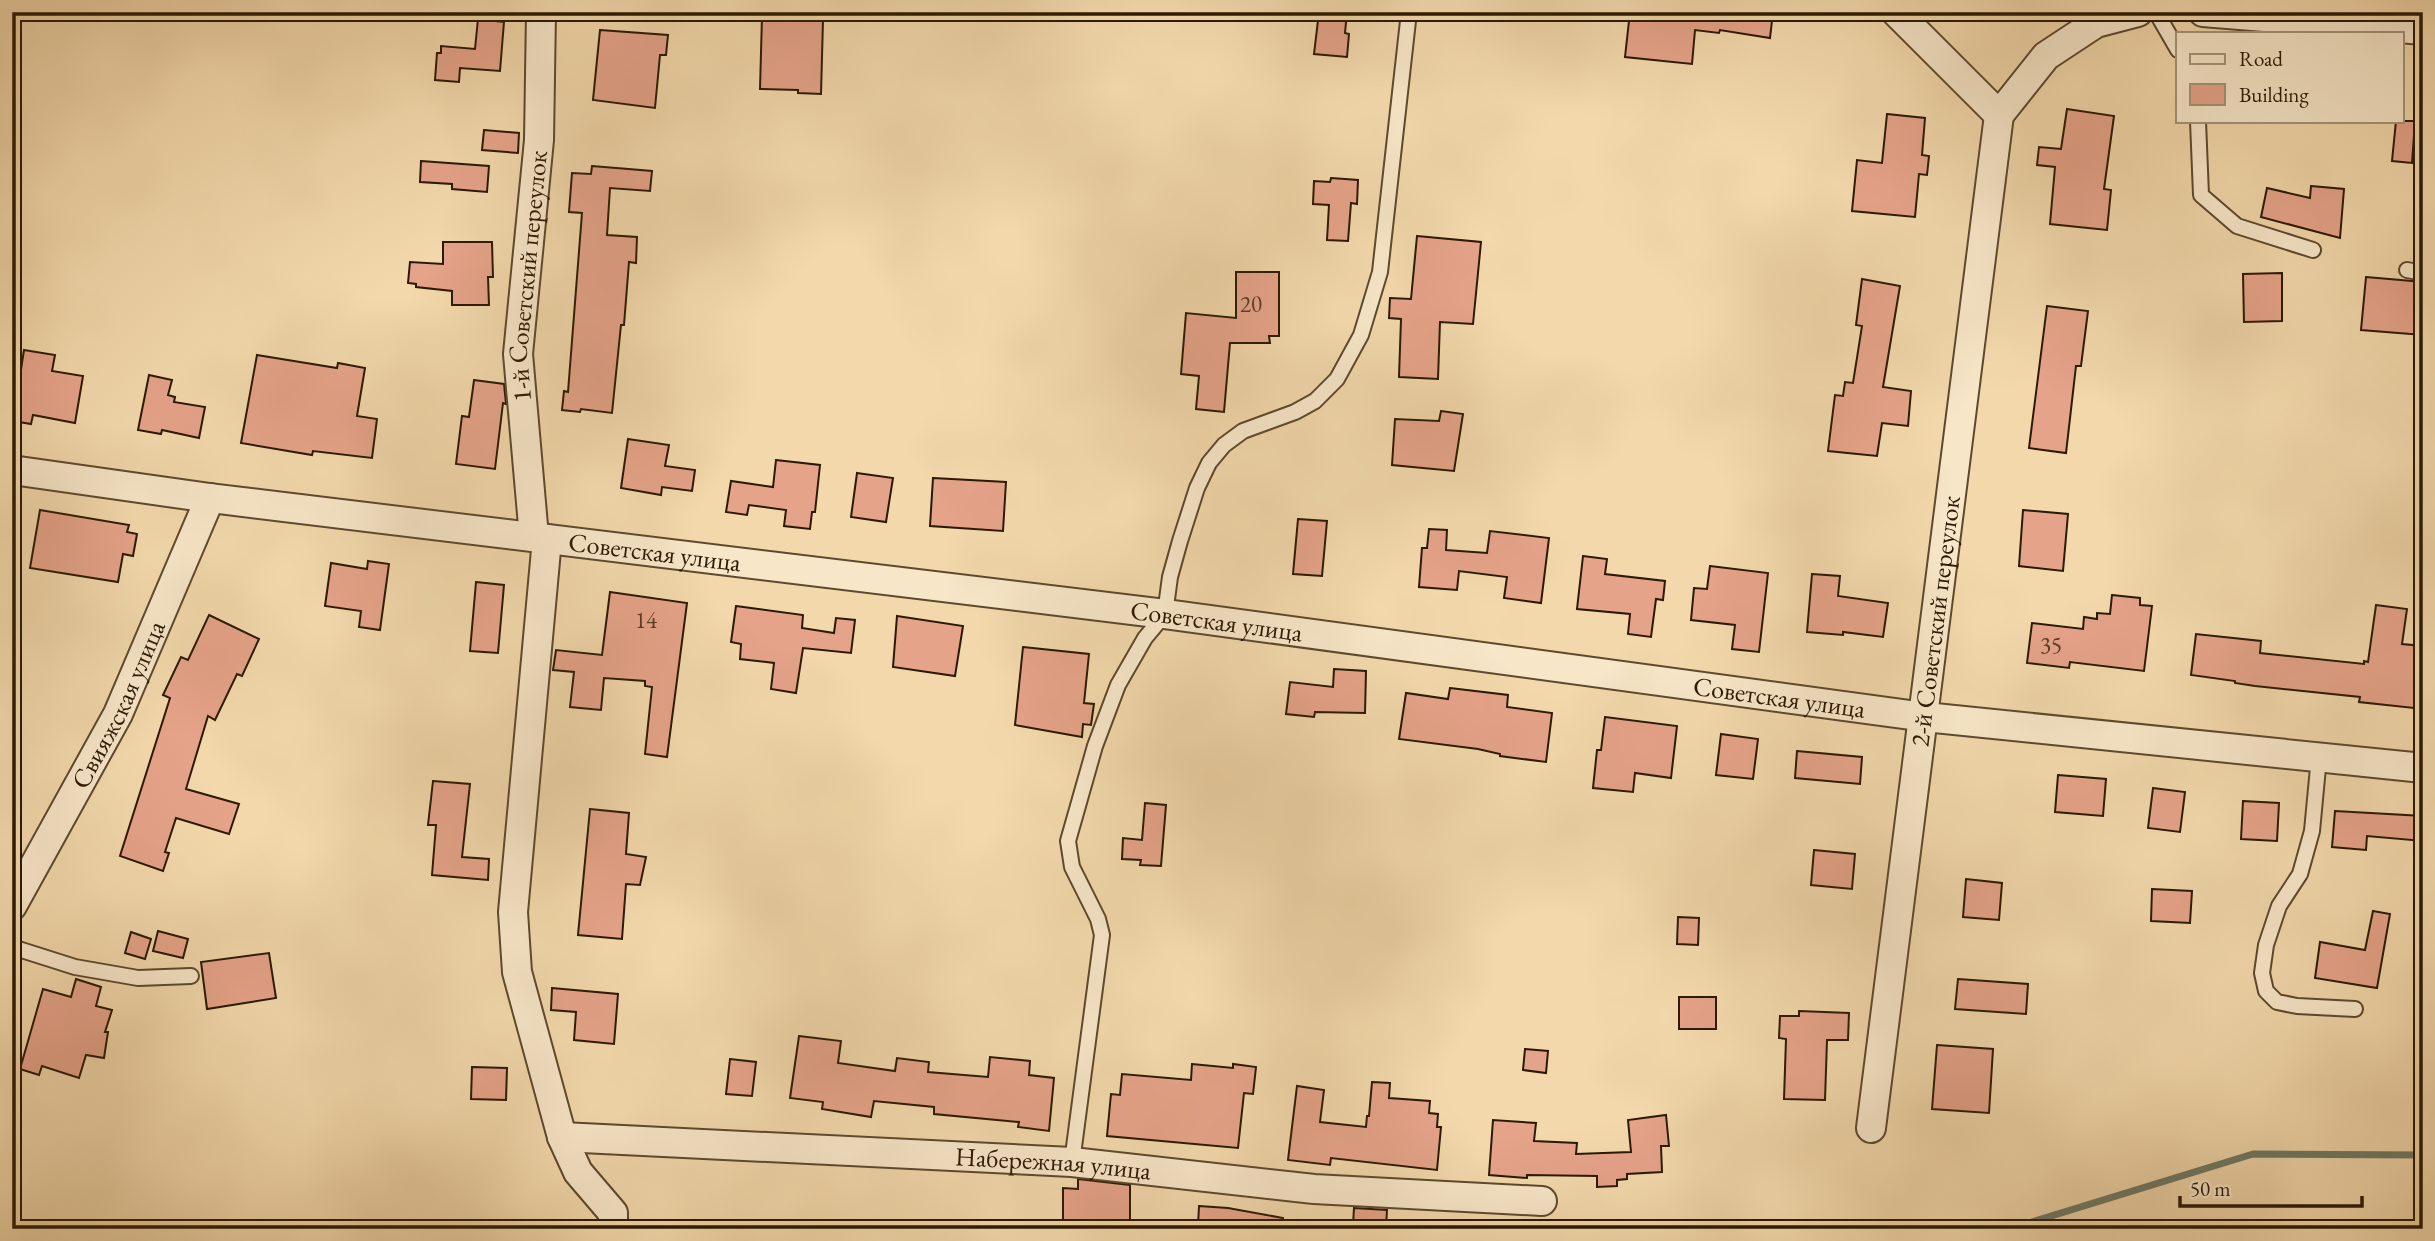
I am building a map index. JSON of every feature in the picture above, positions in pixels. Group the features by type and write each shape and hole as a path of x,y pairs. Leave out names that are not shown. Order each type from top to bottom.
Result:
{"street":[{"name":"1-й Советский переулок","path":"541,12 538,140 518,354 541,538 513,912 517,972 562,1137 578,1172 613,1213 613,1229"},
{"path":"1896,12 1999,115 2046,55 2096,23 2138,12"},
{"path":"2203,12 2423,30"},
{"name":"2-й Советский переулок","path":"1871,1128 1999,115"},
{"name":"Советская улица","path":"12,470 210,498 1166,614 1925,717 2423,768"},
{"name":"Свияжская улица","path":"12,906 118,714 210,498"},
{"name":"Набережная улица","path":"562,1137 1072,1163 1314,1189 1542,1200"}],"lane":[{"path":"1072,1163 1102,935 1098,919 1072,867 1069,841 1072,821 1095,746 1118,685 1145,638 1166,614 1170,577 1180,541 1197,488 1209,463 1224,445 1243,431 1295,412 1315,401 1337,379 1361,335 1380,272 1409,12"},
{"path":"2156,12 2176,47"},
{"path":"2198,122 2201,195 2237,226 2313,250"},
{"path":"2407,270 2423,273"},
{"path":"2319,757 2312,831 2300,874 2279,906 2266,945 2262,973 2266,991 2277,1002 2297,1006 2355,1009"},
{"path":"12,947 75,967 138,978 191,976"}],"building":[{"path":"1319,12 1347,12 1347,57 1314,54"},
{"path":"1630,12 1773,12 1770,38 1720,30 1719,33 1695,30 1692,64 1625,57"},
{"path":"762,16 823,20 821,94 798,93 798,90 760,89"},
{"path":"478,19 504,22 500,71 460,68 459,82 435,80 437,53 441,53 441,46 475,49"},
{"path":"600,30 668,35 666,55 660,55 655,108 593,100"},
{"path":"2067,109 2114,116 2104,189 2111,190 2107,230 2050,224 2055,167 2037,165 2039,147 2061,149"},
{"path":"1887,114 1925,118 1922,155 1929,156 1927,175 1919,174 1915,217 1852,211 1857,160 1882,163"},
{"path":"2415,121 2412,163 2392,161 2396,122"},
{"path":"484,130 519,133 518,153 482,150"},
{"path":"421,161 489,166 487,192 452,189 452,184 420,182"},
{"path":"592,166 652,171 650,191 610,188 607,235 637,237 636,263 629,262 612,413 581,409 580,412 562,410 564,391 568,392 582,213 569,212 572,173 591,174"},
{"path":"1331,178 1358,180 1357,204 1351,203 1348,241 1327,240 1329,205 1313,204 1314,181 1330,182"},
{"path":"2311,186 2344,189 2340,238 2261,217 2267,188 2310,198"},
{"path":"1417,236 1481,242 1473,324 1440,322 1438,379 1399,377 1401,319 1389,318 1390,298 1411,299"},
{"path":"443,242 492,242 493,277 488,277 489,305 452,305 452,291 416,287 416,284 408,283 410,262 443,264"},
{"path":"1236,272 1279,272 1279,336 1269,336 1270,343 1230,343 1224,412 1196,409 1199,376 1181,374 1186,313 1236,318"},
{"path":"2282,273 2282,321 2244,322 2243,274"},
{"path":"2366,277 2423,282 2423,335 2361,330"},
{"path":"1862,279 1900,286 1883,387 1911,391 1908,426 1882,423 1877,456 1828,451 1835,395 1843,396 1845,382 1853,383 1862,326 1856,325"},
{"path":"2047,306 2088,311 2081,366 2076,366 2066,453 2029,448"},
{"path":"24,350 55,355 52,371 83,376 75,423 33,415 31,424 13,421"},
{"path":"257,355 337,368 338,363 365,368 357,416 377,419 372,458 313,451 312,455 241,443"},
{"path":"149,375 172,380 168,395 175,397 174,402 205,407 199,438 162,430 161,434 138,430"},
{"path":"474,380 504,384 506,404 503,403 495,469 456,464 462,416 469,417"},
{"path":"1441,411 1463,414 1454,471 1392,465 1395,419 1439,421"},
{"path":"628,439 669,445 665,466 695,470 692,491 662,487 661,495 621,488"},
{"path":"776,460 820,465 815,512 812,512 810,529 784,526 786,510 749,505 747,515 726,512 731,481 773,487"},
{"path":"857,473 893,478 886,522 851,517"},
{"path":"933,478 1006,482 1003,531 930,526"},
{"path":"40,510 129,525 127,532 137,534 133,556 123,554 118,582 30,568"},
{"path":"2023,510 2068,514 2063,571 2019,566"},
{"path":"1298,519 1327,521 1322,576 1293,574"},
{"path":"1429,529 1447,530 1446,550 1487,553 1490,531 1549,538 1541,603 1504,598 1507,577 1459,571 1457,590 1419,587 1422,548 1427,548"},
{"path":"1583,556 1607,559 1605,574 1665,581 1663,600 1656,599 1651,637 1628,634 1630,614 1577,609"},
{"path":"368,561 389,564 380,630 359,627 361,611 325,606 331,563 367,569"},
{"path":"1710,566 1768,573 1759,652 1732,649 1735,625 1691,620 1694,588 1707,589"},
{"path":"1812,574 1840,576 1838,596 1888,603 1883,637 1843,632 1843,635 1807,632"},
{"path":"476,582 504,585 498,653 470,651"},
{"path":"610,592 687,603 667,757 645,754 652,687 645,686 645,681 604,678 601,710 570,707 574,672 553,670 556,650 602,655"},
{"path":"2112,595 2140,598 2140,605 2152,606 2144,671 2070,662 2069,668 2027,663 2032,623 2083,629 2084,617 2097,619 2097,613 2110,614"},
{"path":"2376,605 2407,609 2402,644 2423,646 2423,709 2359,702 2360,697 2255,686 2191,675 2196,634 2261,641 2260,653 2364,664 2364,661 2368,662"},
{"path":"736,606 803,615 802,628 834,633 836,618 855,620 851,653 803,648 796,693 771,689 774,663 740,659 741,644 731,642"},
{"path":"209,615 259,639 242,676 237,674 215,720 208,716 186,789 239,804 229,834 176,818 165,852 169,853 163,871 120,856 170,698 163,695 181,657 188,660"},
{"path":"897,616 963,626 955,676 893,667"},
{"path":"1023,647 1089,654 1084,703 1094,704 1091,725 1083,724 1082,737 1015,725"},
{"path":"1334,669 1366,671 1365,713 1315,712 1314,717 1286,714 1290,682 1333,687"},
{"path":"1450,688 1508,695 1507,707 1552,713 1546,762 1500,756 1478,749 1399,739 1406,693 1448,699"},
{"path":"1605,717 1677,726 1671,778 1635,773 1633,792 1593,788 1597,750 1601,750"},
{"path":"1721,734 1758,739 1753,779 1716,775"},
{"path":"1797,751 1862,757 1860,784 1795,778"},
{"path":"2058,775 2106,779 2103,816 2055,812"},
{"path":"433,781 470,784 462,857 489,859 488,880 432,875 436,825 428,825"},
{"path":"2153,788 2185,792 2180,832 2148,828"},
{"path":"2243,801 2279,803 2277,841 2241,839"},
{"path":"1145,803 1166,805 1161,866 1140,865 1141,860 1122,859 1123,838 1142,840"},
{"path":"590,809 629,813 626,854 646,857 640,885 626,884 622,939 578,935"},
{"path":"2335,811 2423,816 2423,841 2367,836 2366,850 2332,847"},
{"path":"1814,850 1855,854 1852,889 1811,885"},
{"path":"1966,879 2002,883 1999,920 1963,917"},
{"path":"2152,889 2192,891 2190,923 2151,921"},
{"path":"2373,911 2390,914 2377,988 2315,978 2320,942 2365,950"},
{"path":"1678,917 1699,918 1698,945 1677,944"},
{"path":"158,931 188,939 183,958 153,951"},
{"path":"131,932 151,939 145,959 125,953"},
{"path":"269,953 276,998 207,1009 201,962"},
{"path":"76,979 101,987 96,1006 112,1010 105,1032 108,1032 104,1058 86,1055 79,1078 42,1066 39,1075 20,1069 43,989 71,997"},
{"path":"1958,979 2028,984 2026,1014 1955,1009"},
{"path":"552,988 618,994 614,1044 574,1040 576,1012 551,1010"},
{"path":"1679,997 1716,997 1716,1029 1679,1029"},
{"path":"1799,1011 1849,1013 1848,1040 1827,1040 1825,1100 1784,1099 1786,1039 1779,1038 1780,1016 1799,1016"},
{"path":"799,1036 841,1041 838,1063 895,1071 897,1058 929,1062 928,1072 988,1077 990,1057 1030,1061 1029,1075 1054,1078 1049,1131 1018,1127 1019,1122 934,1114 934,1107 874,1101 871,1117 822,1109 823,1102 790,1098"},
{"path":"1937,1045 1993,1049 1989,1113 1932,1109"},
{"path":"1525,1049 1548,1051 1546,1073 1523,1070"},
{"path":"730,1059 756,1062 752,1096 726,1094"},
{"path":"1192,1064 1256,1067 1253,1094 1244,1093 1238,1148 1107,1136 1111,1094 1120,1095 1122,1074 1191,1080"},
{"path":"472,1067 507,1068 506,1100 471,1099"},
{"path":"1372,1082 1390,1083 1389,1098 1430,1101 1429,1113 1438,1114 1437,1127 1441,1127 1437,1170 1331,1158 1330,1165 1288,1160 1297,1086 1324,1090 1320,1122 1366,1127"},
{"path":"1666,1115 1669,1146 1661,1146 1662,1172 1627,1174 1627,1179 1617,1180 1617,1186 1597,1187 1597,1176 1527,1175 1527,1178 1489,1175 1493,1120 1536,1123 1534,1141 1577,1143 1576,1154 1631,1152 1628,1120"},
{"path":"1078,1179 1130,1185 1130,1221 1099,1221 1099,1227 1063,1226 1063,1188 1078,1189"},
{"path":"1199,1206 1228,1208 1283,1218 1282,1229 1198,1226"},
{"path":"1354,1208 1387,1210 1386,1228 1353,1225"}],"waterway":[{"path":"2009,1229 2253,1154 2423,1155"}]}
